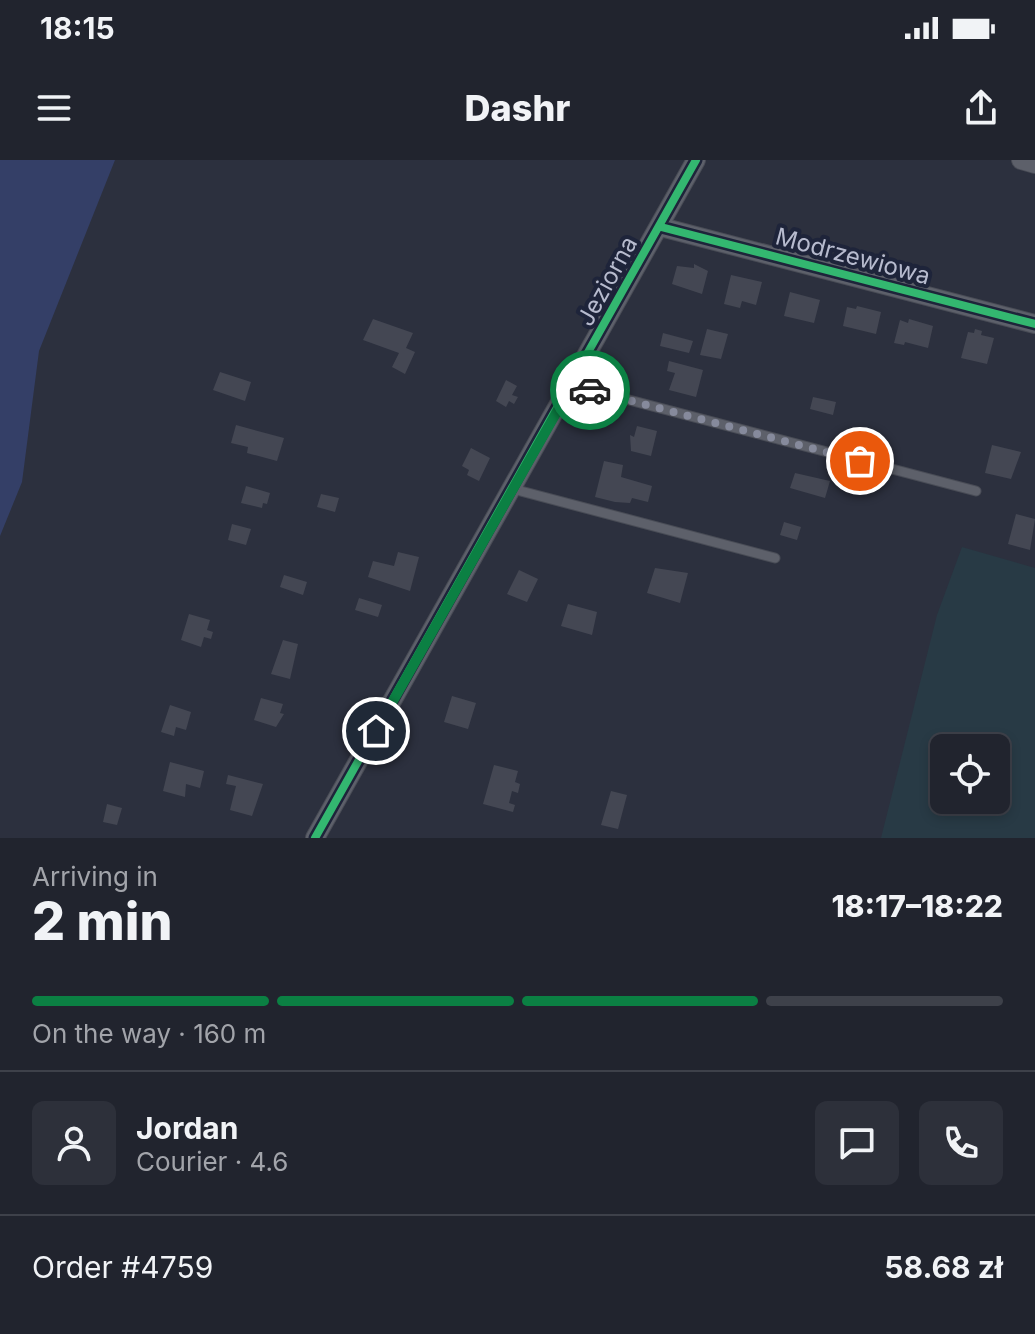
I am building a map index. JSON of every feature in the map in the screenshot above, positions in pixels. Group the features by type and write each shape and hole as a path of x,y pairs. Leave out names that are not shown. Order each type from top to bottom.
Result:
{"street":[{"name":"Jeziorna","path":"315,838 696,160"},
{"path":"1021,160 1035,164"},
{"name":"Modrzewiowa","path":"661,227 1035,324"}],"lane":[{"path":"572,385 976,491"},
{"path":"513,489 775,558"}],"shaded area":[{"path":"962,547 1035,568 1035,838 881,838 937,615"}],"water":[{"path":"0,160 115,160 39,351 22,482 0,536"}],"building":[{"path":"694,264 708,271 702,294 672,284 677,266 694,268"},
{"path":"731,275 762,282 756,305 742,301 740,308 724,304"},
{"path":"790,292 820,300 814,323 784,316"},
{"path":"857,306 881,312 876,334 843,326 847,307 856,309"},
{"path":"373,319 413,333 406,348 415,352 405,374 392,367 399,353 363,340"},
{"path":"909,319 933,326 928,348 905,342 904,345 894,343 900,320 908,323"},
{"path":"707,329 728,334 721,359 700,355"},
{"path":"975,329 982,331 981,335 994,338 987,364 961,358 968,332 974,333"},
{"path":"663,333 693,341 689,353 660,346"},
{"path":"669,361 703,370 696,397 669,390 675,373 667,371"},
{"path":"220,372 251,382 245,401 213,390"},
{"path":"506,380 517,386 512,395 518,397 514,404 509,401 506,407 496,401"},
{"path":"813,397 836,402 833,415 810,409"},
{"path":"236,425 284,438 277,461 247,453 248,447 231,443"},
{"path":"637,426 657,431 651,456 631,451 630,435 634,437"},
{"path":"992,445 1021,452 1011,479 985,473"},
{"path":"471,448 490,458 479,481 467,475 469,470 462,466"},
{"path":"604,461 623,465 621,477 652,486 648,502 632,498 630,503 615,502 595,497"},
{"path":"795,473 830,481 825,498 790,488"},
{"path":"246,486 270,493 267,504 263,503 262,508 241,503"},
{"path":"321,494 339,498 335,512 317,507"},
{"path":"1016,514 1035,519 1030,550 1008,544"},
{"path":"784,522 801,527 797,540 780,535"},
{"path":"232,524 251,529 246,545 228,540"},
{"path":"398,552 419,557 410,591 368,577 373,561 394,566"},
{"path":"655,568 688,573 680,603 647,593"},
{"path":"519,570 538,579 527,602 507,594"},
{"path":"284,575 307,582 303,595 280,587"},
{"path":"359,598 382,605 378,617 355,610"},
{"path":"568,604 597,612 592,635 561,626"},
{"path":"189,614 210,620 207,630 213,632 211,639 204,637 201,647 181,640"},
{"path":"283,640 298,644 290,679 271,674"},
{"path":"452,696 476,703 468,729 444,722"},
{"path":"261,698 283,704 280,713 284,714 276,727 254,720"},
{"path":"170,705 191,712 186,730 176,727 174,736 161,732"},
{"path":"170,762 204,771 200,788 186,784 185,797 163,791"},
{"path":"494,765 518,771 515,782 520,784 518,793 512,791 509,803 515,805 513,812 483,804"},
{"path":"228,775 263,784 252,816 230,810 236,786 226,784"},
{"path":"611,791 627,795 618,829 601,825"},
{"path":"107,804 122,808 117,825 103,822"}],"cycle path":[{"path":"315,838 696,160"},
{"path":"661,227 1035,324"}],"way so far":[{"path":"590,390 860,461"}],"route":[{"path":"376,731 572,385 590,390"}]}
